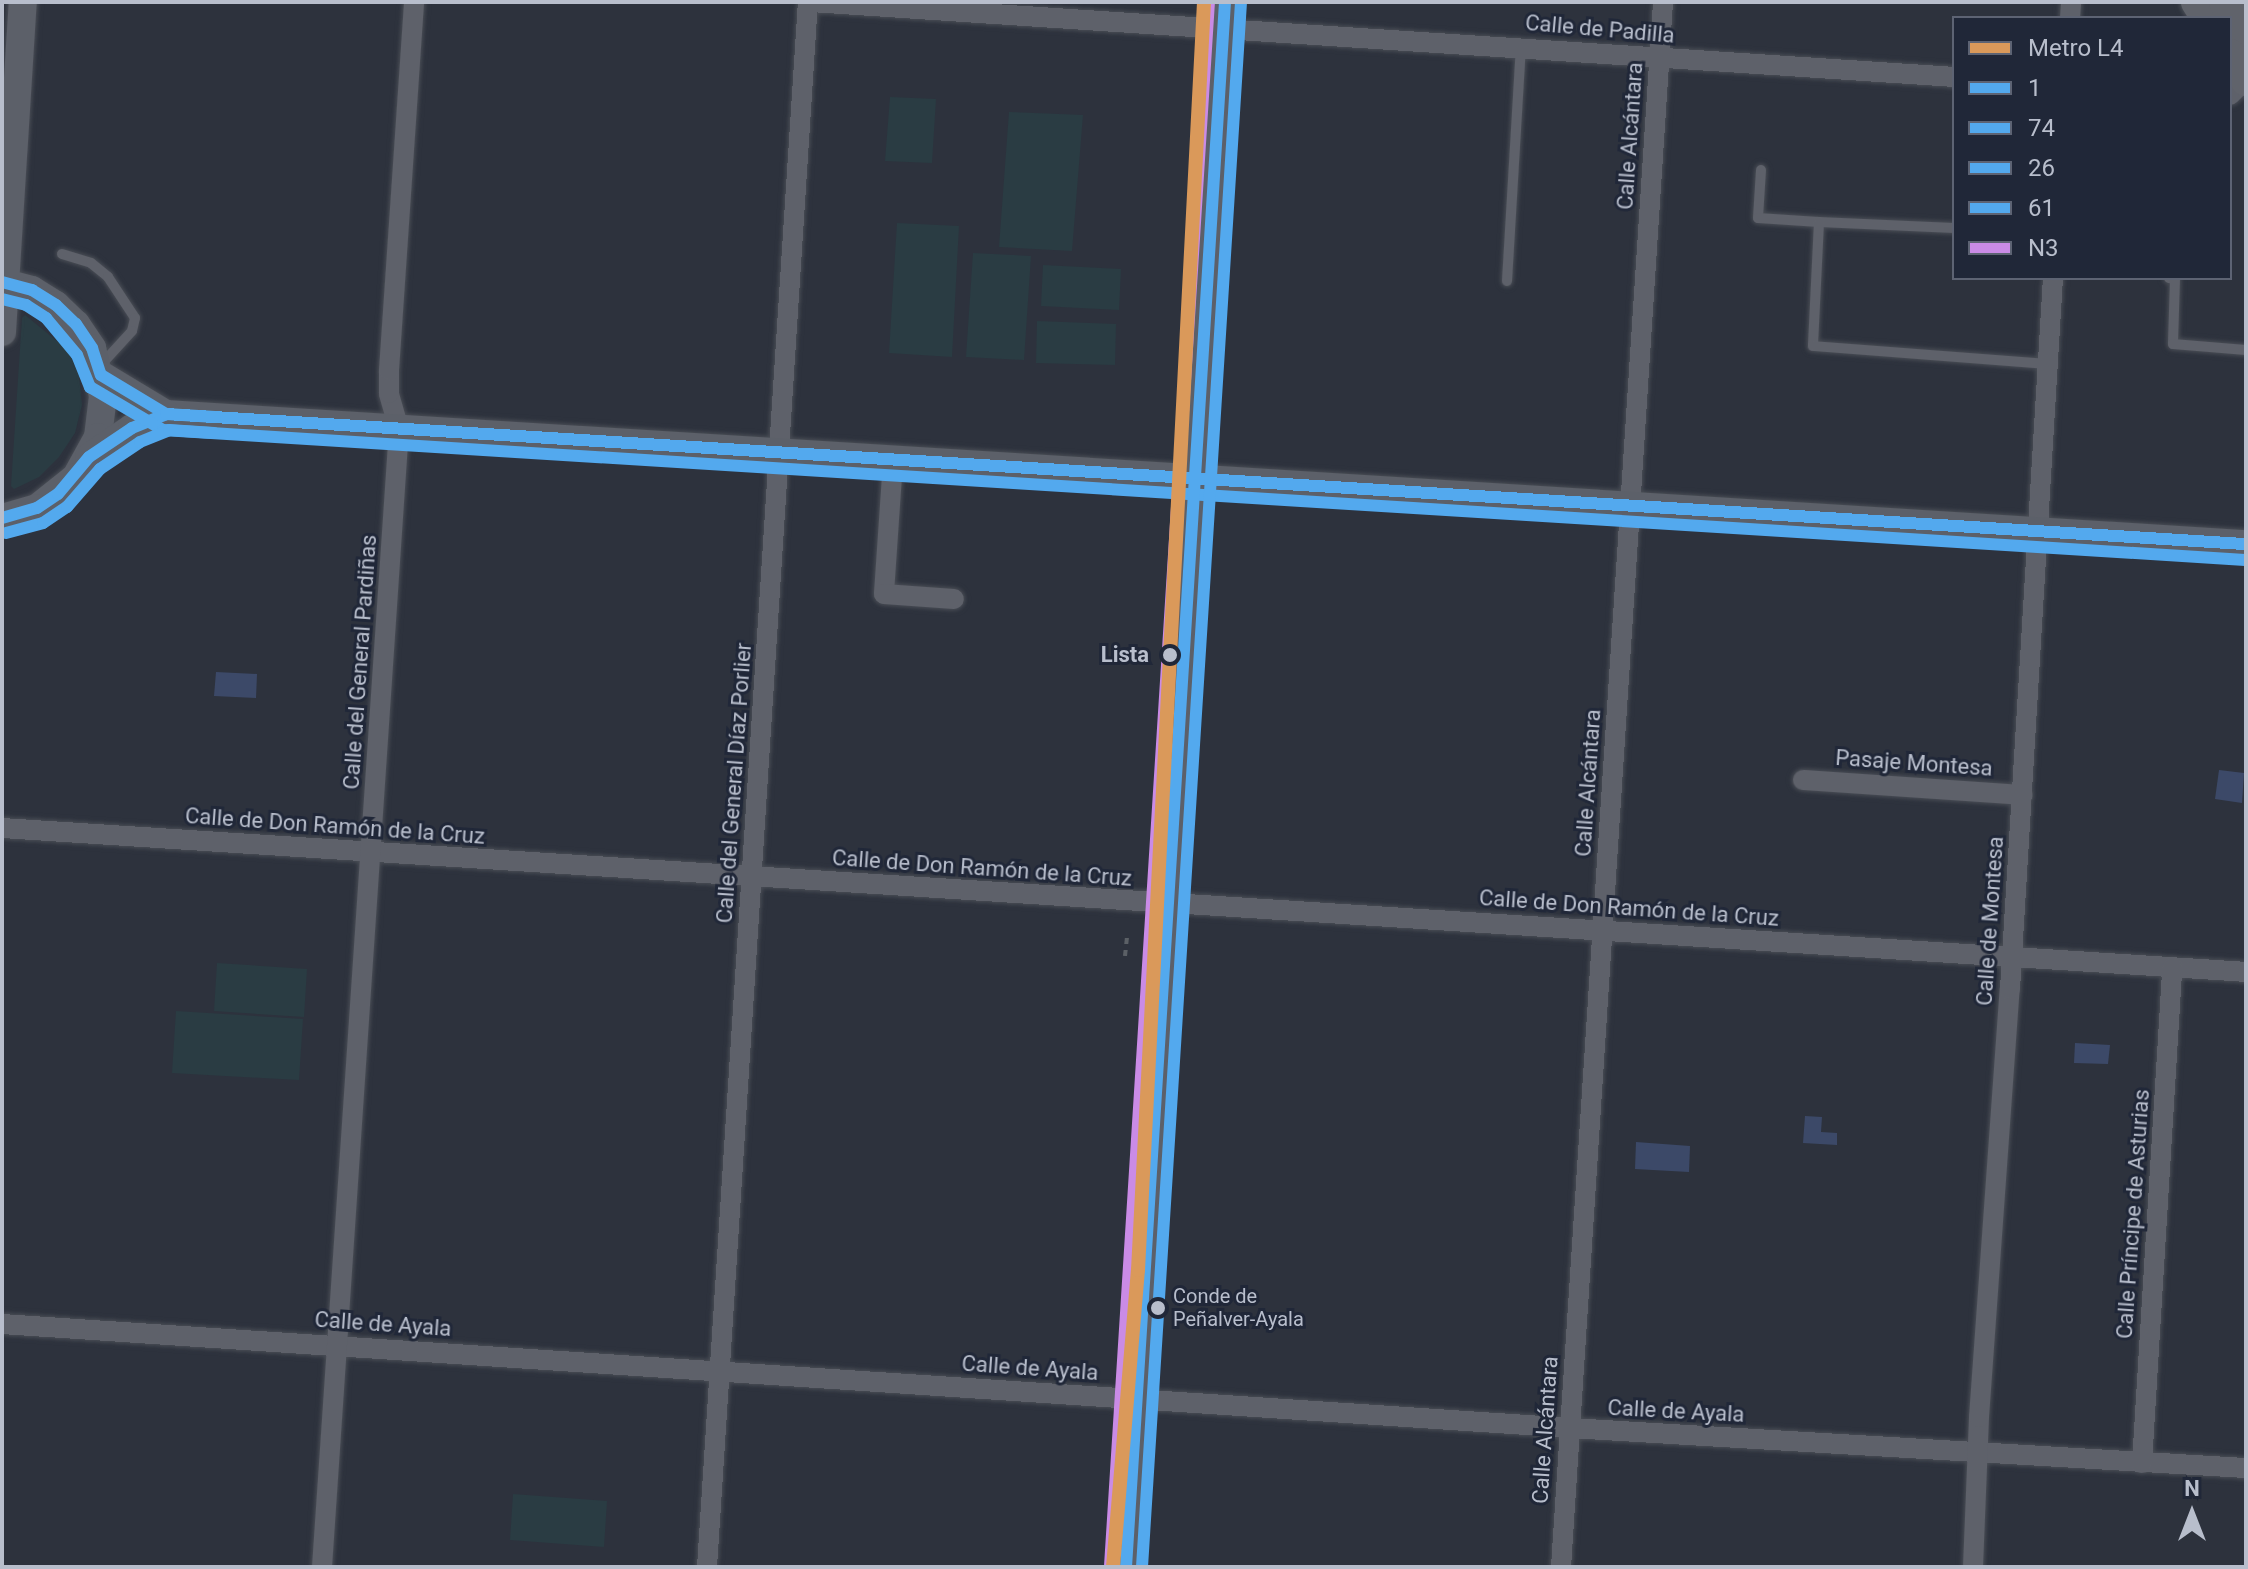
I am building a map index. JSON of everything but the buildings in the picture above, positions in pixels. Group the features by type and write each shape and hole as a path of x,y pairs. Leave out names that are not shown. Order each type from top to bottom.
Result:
{"main road":[{"path":"2225,2 2246,35"},
{"path":"2232,58 2246,80"}],"street":[{"path":"2,332 23,2"},
{"name":"Calle del General Pardiñas","path":"322,1567 399,429 389,393 389,370 414,2"},
{"name":"Calle de Padilla","path":"809,2 1224,15 1659,59 1952,77"},
{"name":"Calle del General Díaz Porlier","path":"707,1567 809,2"},
{"name":"Calle Alcántara","path":"1561,1567 1663,2"},
{"path":"1126,1567 1224,15"},
{"name":"Calle de Montesa","path":"1973,1567 2053,280"},
{"path":"4,282 32,290 56,305 76,324 99,371 102,417 89,457"},
{"path":"99,371 166,414"},
{"path":"2,518 37,508 58,494 89,457 132,428 166,414 2246,544"},
{"path":"893,461 884,594 954,599"},
{"name":"Pasaje Montesa","path":"1803,780 2022,795"},
{"name":"Calle de Don Ramón de la Cruz","path":"2,828 2246,972"},
{"name":"Calle Príncipe de Asturias","path":"2142,1463 2172,968"},
{"name":"Calle de Ayala","path":"2,1324 1570,1428 2246,1468"}],"lane":[{"path":"1507,281 1521,46"},
{"path":"1761,170 1758,218 1952,228"},
{"path":"1819,222 1813,346 2049,364"},
{"path":"62,254 91,263 108,277 135,318 132,331 99,371"},
{"path":"2175,280 2173,344 2246,350"}],"path":[{"path":"1125,956 1127,936"}],"shaded area":[{"path":"890,97 936,99 932,163 885,161"},
{"path":"1009,112 1083,115 1072,251 999,247"},
{"path":"897,223 959,226 952,357 889,353"},
{"path":"973,253 1031,256 1024,360 966,357"},
{"path":"1043,265 1121,269 1119,310 1041,306"},
{"path":"25,315 68,350 79,376 82,405 75,433 59,457 39,477 14,489 11,486 22,318"},
{"path":"1037,321 1116,324 1115,365 1036,363"},
{"path":"217,963 307,969 304,1017 214,1011"},
{"path":"176,1011 303,1019 299,1080 172,1073"},
{"path":"513,1494 607,1501 604,1547 510,1540"}],"water":[{"path":"216,672 257,674 256,698 214,696"},
{"path":"2219,770 2244,773 2242,803 2215,799"},
{"path":"2075,1043 2110,1045 2108,1064 2074,1063"},
{"path":"1805,1116 1822,1117 1821,1132 1837,1133 1837,1145 1803,1143"},
{"path":"1636,1142 1690,1146 1689,1172 1635,1169"}],"metro line":[{"name":"L4","path":"1113,1567 1138,1270 1204,2"}],"transit line":[{"name":"N3","path":"1110,1566 1209,2"},
{"name":"26","path":"1126,1567 1225,2"},
{"name":"61","path":"1142,1567 1241,3"},
{"name":"1","path":"2,282 32,290 56,305 76,324 92,348 101,375 166,414 2246,544"},
{"name":"74","path":"2,299 26,305 46,318 77,355 90,387 163,430 2245,560"},
{"name":"1","path":"2,518 37,508 58,494 89,457 132,428 166,414 215,417"},
{"name":"74","path":"6,533 43,523 67,507 100,469 140,442 169,430 214,433"}],"place":[{"name":"Lista","path":"1170,655"},
{"name":"Conde de Peñalver-Ayala","path":"1158,1308"}]}
